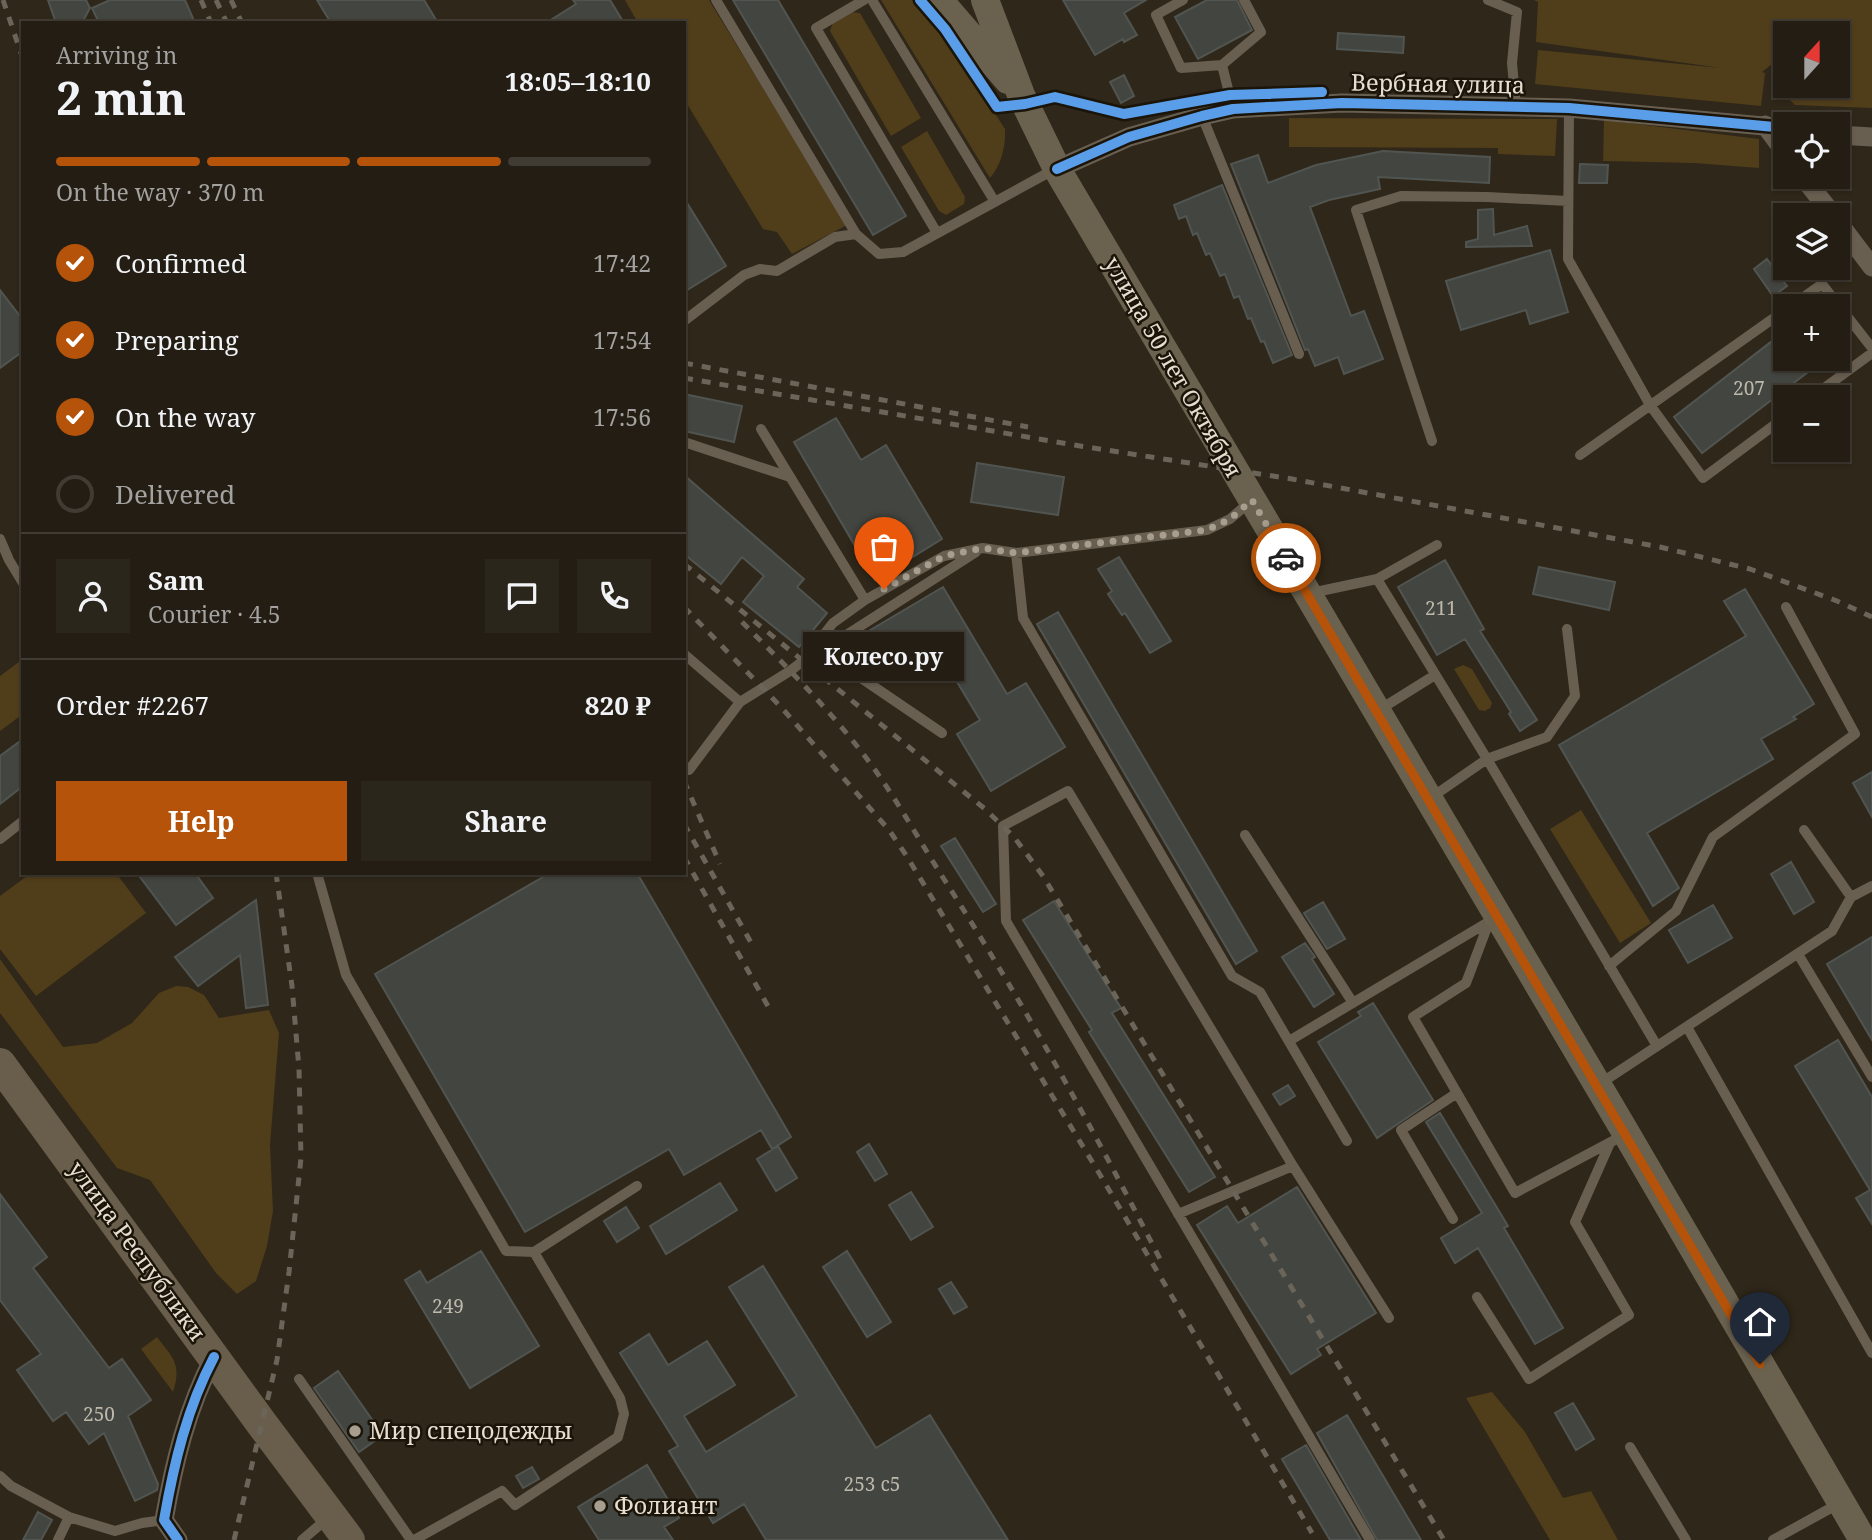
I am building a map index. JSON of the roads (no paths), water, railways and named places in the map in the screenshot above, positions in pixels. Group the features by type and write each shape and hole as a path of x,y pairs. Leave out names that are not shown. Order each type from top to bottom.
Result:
{"main road":[{"path":"939,0 1021,95"},
{"path":"985,0 1021,95"},
{"name":"улица 50 лет Октября","path":"1021,95 1056,169 1429,800 1493,919 1598,1085 1618,1138 1863,1540"},
{"name":"улица Республики","path":"0,1064 340,1528"}],"street":[{"name":"Вербная улица","path":"1056,169 1129,136 1233,109 1342,103 1569,108 1773,126"},
{"path":"1765,125 1773,136"},
{"path":"1850,136 1872,137"},
{"path":"1813,189 1824,203"},
{"path":"1850,238 1872,267"},
{"path":"171,1533 171,1482 190,1411 199,1385 214,1357"}],"lane":[{"path":"716,0 856,234 879,254 903,252 1056,169"},
{"path":"864,0 816,28 937,233"},
{"path":"872,0 995,202"},
{"path":"1183,0 1156,15 1181,68 1222,65 1261,32 1244,0"},
{"path":"1488,0 1517,12 1512,63 1516,107"},
{"path":"1222,65 1233,109"},
{"path":"1569,108 1568,259 1650,405 1703,478 1773,427"},
{"path":"1202,116 1298,354"},
{"path":"1432,441 1356,210 1401,196 1568,201"},
{"path":"686,319 744,275 760,269 777,271 835,237 856,234"},
{"path":"1808,294 1822,284 1829,294"},
{"path":"1580,456 1773,318"},
{"path":"1828,385 1872,351 1850,322"},
{"path":"761,429 865,600"},
{"path":"686,443 790,477"},
{"path":"689,770 740,702 790,671 812,651 833,623 865,600 944,556 983,548 1016,553 1207,530 1230,519 1252,500"},
{"path":"0,539 21,580"},
{"path":"1308,593 1377,579 1437,545"},
{"path":"942,733 845,667 837,641 983,548"},
{"path":"1016,553 1023,618 1232,976 1260,992 1347,1141"},
{"path":"1377,579 1657,1046"},
{"path":"1609,966 1676,911 1713,837 1855,734 1786,607"},
{"path":"1429,800 1487,759 1546,737 1575,696 1567,629"},
{"path":"686,656 740,702"},
{"path":"1377,711 1435,675"},
{"path":"1370,1540 1006,921 1003,826 1068,791 1293,1166 1389,1318"},
{"path":"0,839 21,823"},
{"path":"1804,830 1851,897"},
{"path":"1245,835 1353,1003"},
{"path":"318,875 346,975 506,1251 534,1252 637,1186"},
{"path":"1598,1085 1832,931 1851,897 1872,886"},
{"path":"1289,1041 1493,919"},
{"path":"1493,919 1466,983 1413,1017 1515,1193 1618,1138"},
{"path":"1798,954 1872,1077"},
{"path":"1687,1027 1872,1353"},
{"path":"1453,1219 1401,1130 1457,1093"},
{"path":"1477,1297 1529,1379 1629,1315 1575,1222 1618,1138"},
{"path":"1178,1214 1293,1166"},
{"path":"299,1380 412,1540 502,1490 515,1505 618,1437 624,1414 620,1398 534,1252"},
{"path":"1630,1447 1686,1540"},
{"path":"0,1476 11,1486 69,1517 114,1531 142,1522 171,1533"},
{"path":"1773,1540 1791,1535 1841,1502"},
{"path":"58,1540 69,1517"},
{"path":"302,1540 340,1528"}],"railway":[{"path":"3,0 21,53"},
{"path":"201,0 210,21"},
{"path":"216,0 226,21"},
{"path":"231,0 241,21"},
{"path":"686,363 1028,427"},
{"path":"686,378 1074,445 1292,479 1660,547 1750,569 1872,617"},
{"path":"686,566 985,809 1014,837 1043,876 1444,1540"},
{"path":"686,609 781,707 889,830 906,855 1099,1173 1312,1533"},
{"path":"742,622 838,723 887,787 1028,1017 1109,1161 1160,1259"},
{"path":"686,786 720,864"},
{"path":"686,828 753,946"},
{"path":"686,861 769,1008"},
{"path":"234,1540 277,1360 301,1158 299,1069 292,986 276,875"}],"place":[{"name":"Колесо.ру","path":"884,589"},
{"name":"Мир спецодежды","path":"355,1431"},
{"name":"Фолиант","path":"600,1506"}]}
